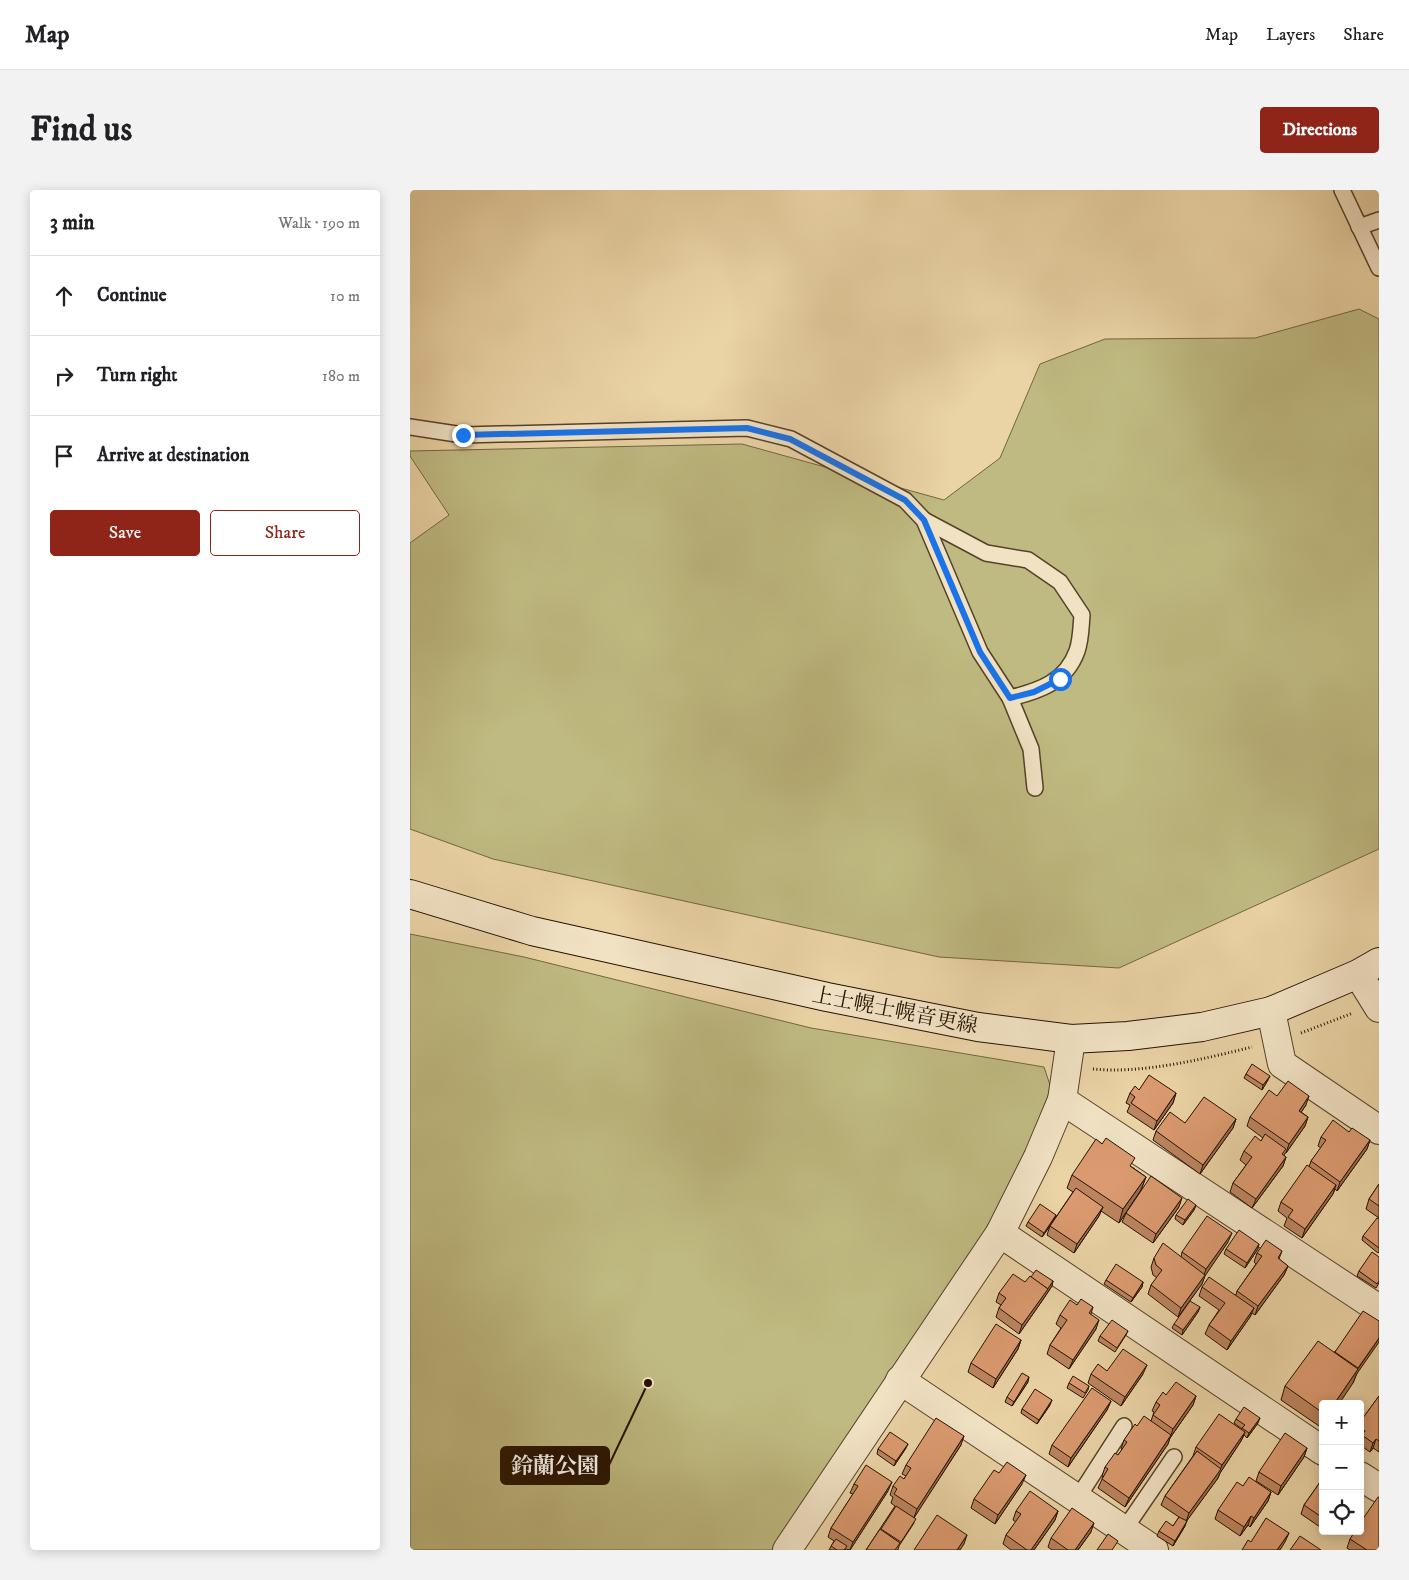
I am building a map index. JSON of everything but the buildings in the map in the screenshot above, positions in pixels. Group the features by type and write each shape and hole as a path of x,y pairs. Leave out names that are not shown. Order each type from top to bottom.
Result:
{"street":[{"name":"上士幌士幌音更線","path":"410,894 532,931 827,997 978,1027 1072,1039 1128,1036 1202,1027 1271,1011 1368,968"},
{"path":"1368,968 1379,1008"},
{"path":"1271,1011 1282,1064 1379,1130"},
{"path":"794,1548 900,1380 1000,1233 1038,1156 1062,1100 1072,1039"},
{"path":"1062,1100 1379,1309"},
{"path":"1000,1233 1319,1447"},
{"path":"900,1380 1154,1550"},
{"path":"1364,1479 1379,1488"}],"lane":[{"path":"1342,190 1379,268"},
{"path":"1359,227 1379,220"},
{"path":"410,427 463,435 747,428 790,439 905,500 924,520 986,553 1028,560 1060,582 1082,615 1077,650 1060,679 1034,692 1010,698"},
{"path":"924,520 980,652 1010,698 1031,749 1035,788"},
{"path":"1077,1499 1124,1426"},
{"path":"1124,1530 1174,1457"}],"shaded area":[{"path":"1359,309 1379,319 1379,849 1119,968 939,957 493,859 410,829 410,543 449,515 410,456 410,451 742,444 944,500 1000,458 1040,364 1105,339 1255,338"},
{"path":"410,934 524,957 811,1028 1044,1067 1051,1088 1001,1216 772,1550 410,1550"}],"place":[{"name":"鈴蘭公園","path":"648,1383"}],"route":[{"path":"463,435 747,428 790,439 905,500 924,520 961,612 980,652 1010,698 1034,692 1060,679"}]}
